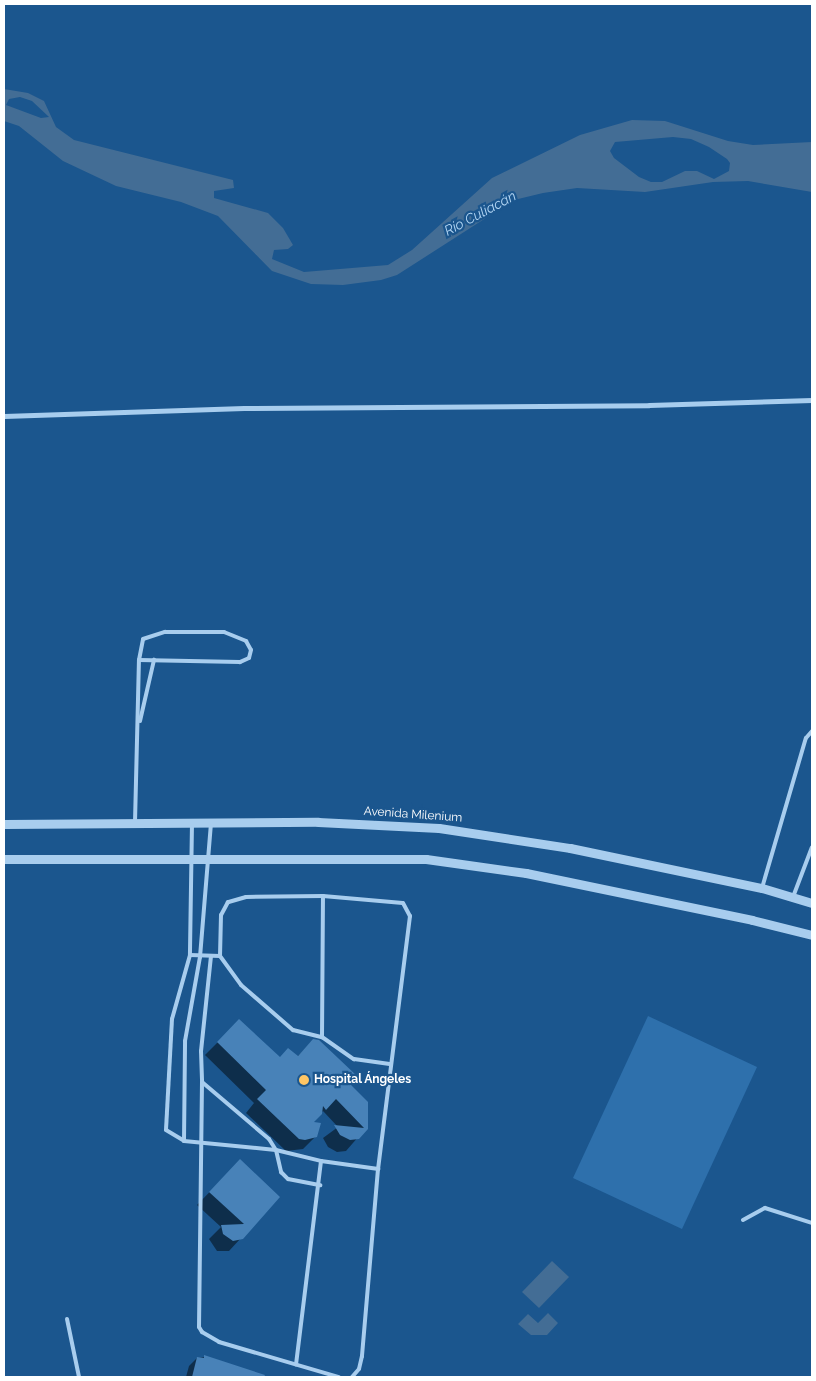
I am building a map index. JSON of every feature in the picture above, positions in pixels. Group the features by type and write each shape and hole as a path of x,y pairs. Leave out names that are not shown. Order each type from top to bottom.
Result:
{"street":[{"path":"4,416 244,408 649,405 812,400"},
{"name":"Avenida Milenium","path":"4,824 318,822 439,828 570,848 762,888 812,903"},
{"path":"4,859 192,856 426,858 526,873 752,920 812,936"}],"lane":[{"path":"135,822 139,660 143,639 159,633 224,632 246,641 252,650 249,658 240,662 139,660"},
{"path":"137,730 154,660"},
{"path":"762,888 806,738 812,731"},
{"path":"192,822 190,955 172,1019 166,1128 171,1135 184,1141 276,1150 321,1161 378,1169"},
{"path":"184,1141 185,1041 200,957 211,822"},
{"path":"793,897 812,847"},
{"path":"322,1037 323,896"},
{"path":"352,1377 359,1369 362,1356 378,1169 410,916 407,908 395,900 323,896 246,898 228,902 222,915 220,956 230,974 271,1014 293,1030 322,1037 354,1059 390,1064"},
{"path":"190,955 200,957 220,956"},
{"path":"211,956 201,1051 202,1142 199,1327 202,1332 219,1342 338,1377"},
{"path":"202,1082 263,1132 276,1150 278,1165 288,1180 320,1185"},
{"path":"296,1364 320,1185 321,1161"},
{"path":"743,1220 765,1208 812,1223"},
{"path":"66,1319 79,1377"}],"shaded area":[{"path":"648,1016 757,1067 682,1229 573,1178"}],"water":[{"name":"Río Culiacán","path":"4,89 28,93 44,101 56,127 74,140 233,180 234,188 214,191 214,198 268,213 283,228 293,245 288,249 274,250 272,259 304,272 388,265 412,250 492,178 580,135 632,120 665,121 728,141 753,145 812,142 812,192 748,181 713,182 645,192 577,188 543,193 514,200 397,275 381,280 343,285 311,284 272,271 218,216 181,202 116,186 63,161 19,126 4,121","holes":["20,97 32,101 49,117 41,118 6,105 9,99","673,137 691,139 709,147 727,159 730,163 729,171 714,179 697,171 685,171 662,182 651,182 639,177 614,158 610,151 615,142"]},
{"path":"552,1261 569,1277 539,1308 522,1292"},
{"path":"548,1313 558,1323 547,1335 531,1335 518,1324 528,1314 538,1323"}],"building":[{"name":"Hospital Ángeles","path":"239,1019 280,1057 288,1048 298,1056 313,1039 319,1040 357,1076 350,1084 368,1102 368,1129 359,1139 350,1140 340,1135 334,1125 364,1128 336,1099 326,1110 323,1106 322,1114 314,1122 321,1123 317,1137 305,1140 299,1139 257,1099 266,1090 217,1042"},
{"path":"240,1159 280,1197 243,1239 233,1241 223,1234 221,1225 244,1224 209,1192"},
{"path":"204,1355 265,1375 264,1377 192,1377 197,1357 204,1358"}],"place":[{"name":"Hospital Ángeles","path":"304,1080"}]}
